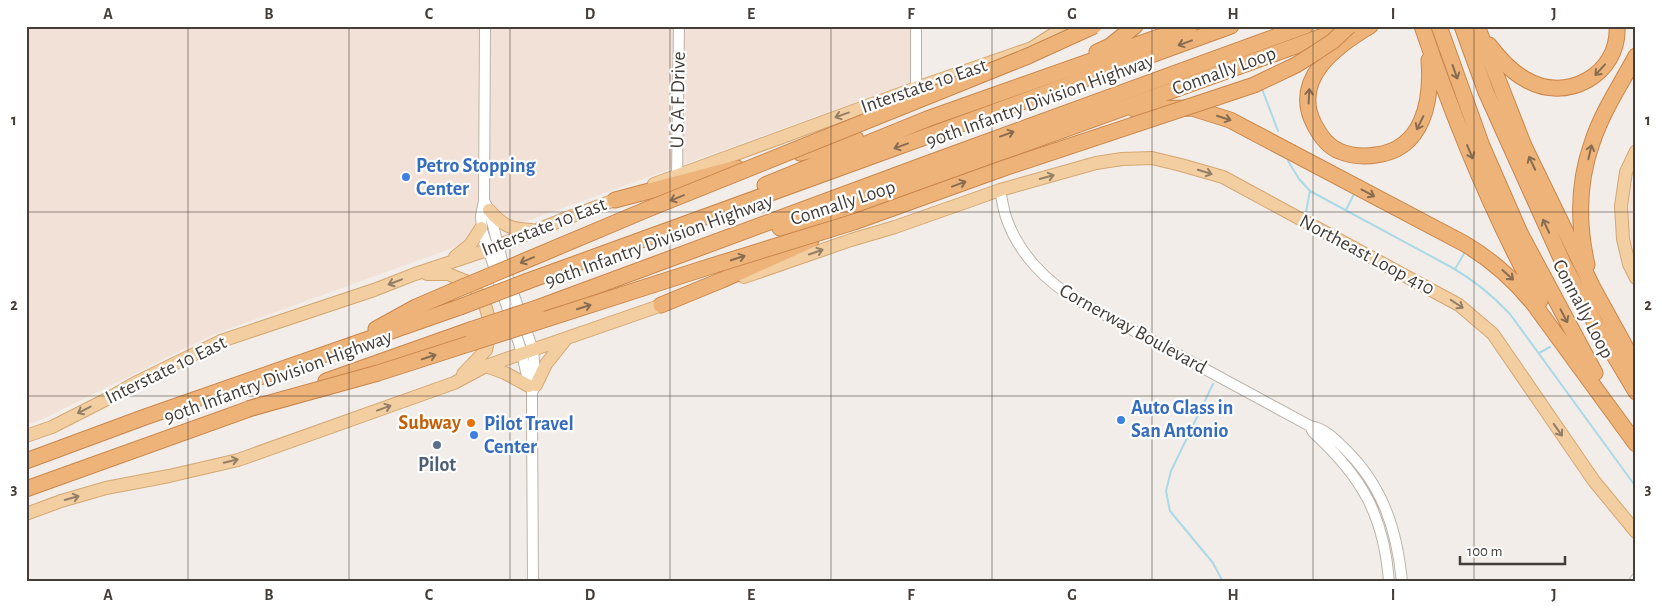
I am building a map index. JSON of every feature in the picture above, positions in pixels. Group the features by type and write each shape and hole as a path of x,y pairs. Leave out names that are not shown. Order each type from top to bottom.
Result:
{"highway":[{"path":"339,349 416,307 451,292 657,205 1028,56 1094,26"},
{"path":"1028,83 1110,46 1135,26"},
{"path":"618,248 927,119 1190,26"},
{"name":"90th Infantry Division Highway","path":"26,461 460,307 1231,26"},
{"name":"90th Infantry Division Highway","path":"26,489 470,330 537,308 929,162 1305,26"},
{"path":"616,278 850,207 1349,26"},
{"name":"Connally Loop","path":"248,409 378,373 854,222 998,170 1254,85 1296,65 1333,41 1349,26"},
{"path":"1370,26 1350,38 1326,57 1315,72 1310,86 1309,114 1318,133 1338,151 1355,156 1384,154 1396,150 1405,144 1416,132 1424,115 1428,94 1430,62 1427,41"},
{"path":"1422,26 1449,104 1497,215 1530,284 1563,344"},
{"name":"Connally Loop","path":"1438,26 1482,146 1520,233 1585,356 1636,438"},
{"name":"Connally Loop","path":"1462,26 1486,92 1564,265 1595,323 1636,392"},
{"path":"1477,26 1509,67 1526,80 1550,88 1564,88 1580,85 1592,79 1602,70 1610,59 1616,42 1617,26"},
{"path":"1477,26 1524,146 1592,286 1636,366"},
{"path":"1592,286 1585,256 1580,220 1582,185 1592,142 1609,105 1636,56"},
{"path":"1108,114 1130,109 1192,108 1230,120 1484,256 1515,282 1534,303 1636,444"},
{"path":"615,200 927,119"},
{"path":"661,305 748,269 928,187 968,165"},
{"path":"26,496 160,440"}],"main road":[{"name":"Interstate 10 East","path":"26,436 52,426 109,398 134,383 221,342 493,248 677,175 1032,48 1066,26"},
{"path":"1636,151 1626,172 1621,206 1623,239 1629,264 1636,278"},
{"name":"Northeast Loop 410","path":"1000,190 1096,163 1122,159 1152,158 1181,164 1223,177 1410,277 1459,305 1493,334 1594,481 1636,532"},
{"path":"26,514 61,501 106,488 238,460 454,383 486,366 1000,190"},
{"path":"487,205 498,220 506,226 517,229 537,230"},
{"path":"444,264 470,246 481,228"},
{"path":"415,274 448,274 473,284 486,308 492,327 486,350 454,383"},
{"path":"486,366 506,373 532,388 546,364 568,338"}],"street":[{"path":"485,26 487,205 493,248 527,352 532,388 533,582"},
{"name":"U S A F Drive","path":"677,175 679,26"},
{"path":"916,26 916,88"},
{"name":"Cornerway Boulevard","path":"1000,190 1006,217 1018,242 1037,269 1054,285 1079,301 1310,426 1319,428 1354,457 1373,484 1388,513 1396,537 1402,582"},
{"path":"487,205 481,216 481,228 493,248"},
{"name":"Cornerway Boulevard","path":"1310,426 1312,432 1350,471 1371,503 1380,526 1385,547 1389,582"}],"shaded area":[{"path":"26,26 912,26 911,82 212,335 43,419 26,425"},
{"path":"1636,170 1636,262 1629,231 1629,198"}],"waterway":[{"path":"1262,89 1278,131"},
{"path":"1288,161 1299,179 1310,191 1451,267 1496,300 1510,314 1636,487"},
{"path":"1306,212 1310,191"},
{"path":"1346,210 1355,192"},
{"path":"1455,269 1465,252"},
{"path":"1539,353 1550,347"},
{"path":"1213,384 1171,471 1166,491 1170,511 1213,563 1223,582"}],"place":[{"name":"Petro Stopping Center","path":"406,177"},
{"name":"Auto Glass in San Antonio","path":"1121,420"},
{"name":"Subway","path":"471,423"},
{"name":"Pilot Travel Center","path":"474,435"},
{"name":"Pilot","path":"437,445"}]}
